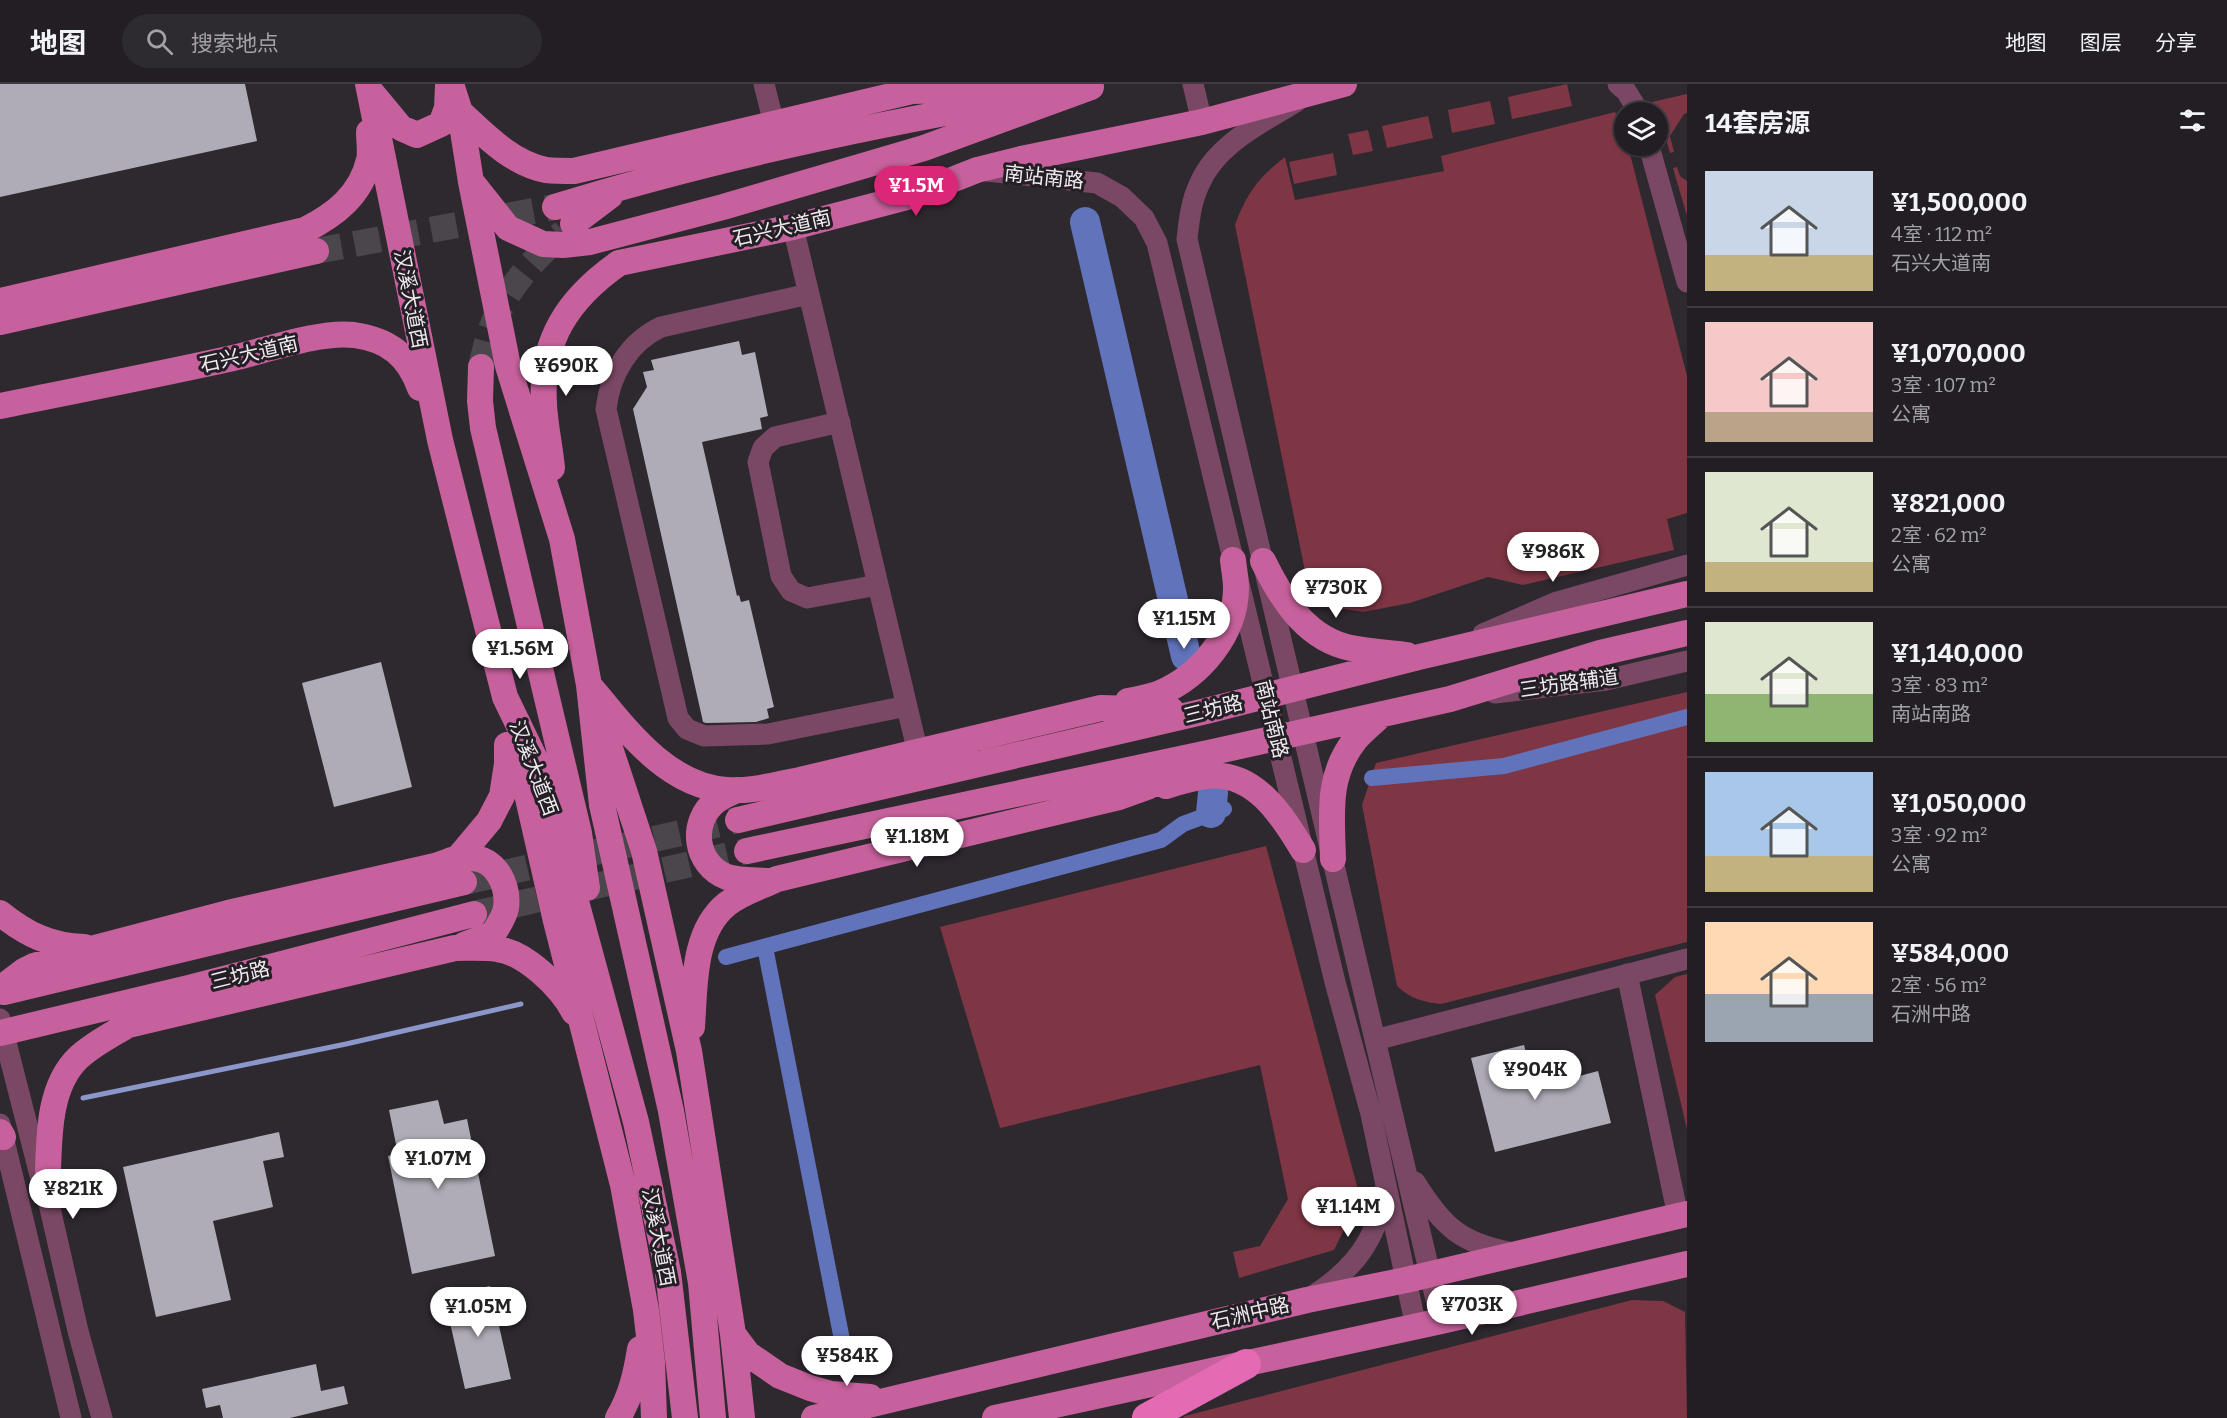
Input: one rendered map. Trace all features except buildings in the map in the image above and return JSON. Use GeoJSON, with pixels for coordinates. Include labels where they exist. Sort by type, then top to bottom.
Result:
{"type":"FeatureCollection","features":[{"type":"Feature","properties":{"kind":"highway"},"geometry":{"type":"LineString","coordinates":[[1150,1417],[1246,1364]]}},
{"type":"Feature","properties":{"kind":"main road"},"geometry":{"type":"LineString","coordinates":[[369,87],[401,128],[417,135],[441,124],[447,108],[450,84]]}},
{"type":"Feature","properties":{"kind":"main road","name":"汉溪大道西"},"geometry":{"type":"LineString","coordinates":[[450,84],[460,112],[471,182],[508,366],[562,539],[589,685],[602,805],[671,1111],[701,1283],[713,1418]]}},
{"type":"Feature","properties":{"kind":"main road","name":"石兴大道南"},"geometry":{"type":"LineString","coordinates":[[562,539],[543,402],[546,365],[554,336],[571,305],[596,280],[619,263],[794,227],[911,196],[977,170],[1202,122],[1344,84]]}},
{"type":"Feature","properties":{"kind":"main road"},"geometry":{"type":"LineString","coordinates":[[460,112],[492,142],[516,159],[545,170],[574,171],[912,91],[1098,86]]}},
{"type":"Feature","properties":{"kind":"main road"},"geometry":{"type":"LineString","coordinates":[[471,182],[508,228],[543,243],[563,245],[573,224],[624,185],[783,146],[977,107],[1098,86]]}},
{"type":"Feature","properties":{"kind":"main road"},"geometry":{"type":"LineString","coordinates":[[573,224],[723,207],[924,148],[1098,86]]}},
{"type":"Feature","properties":{"kind":"main road"},"geometry":{"type":"LineString","coordinates":[[0,301],[305,230],[327,219],[350,199],[363,178],[369,158],[369,87]]}},
{"type":"Feature","properties":{"kind":"main road","name":"汉溪大道西"},"geometry":{"type":"LineString","coordinates":[[369,87],[440,440],[505,697],[535,759],[544,784],[636,1122],[668,1272],[685,1418]]}},
{"type":"Feature","properties":{"kind":"main road"},"geometry":{"type":"LineString","coordinates":[[573,224],[592,253],[604,261],[619,263]]}},
{"type":"Feature","properties":{"kind":"main road"},"geometry":{"type":"LineString","coordinates":[[0,322],[316,251]]}},
{"type":"Feature","properties":{"kind":"main road","name":"石兴大道南"},"geometry":{"type":"LineString","coordinates":[[0,406],[209,363],[327,335],[353,335],[380,341],[402,354],[417,378],[440,440]]}},
{"type":"Feature","properties":{"kind":"main road"},"geometry":{"type":"LineString","coordinates":[[482,367],[480,401],[483,428],[579,833],[601,992]]}},
{"type":"Feature","properties":{"kind":"main road"},"geometry":{"type":"LineString","coordinates":[[589,685],[634,739],[681,775],[705,787],[737,790],[771,786],[918,753],[1159,693],[1180,682],[1210,656],[1228,627],[1236,589],[1233,560]]}},
{"type":"Feature","properties":{"kind":"main road"},"geometry":{"type":"LineString","coordinates":[[1263,561],[1276,589],[1294,613],[1321,636],[1343,646],[1428,655]]}},
{"type":"Feature","properties":{"kind":"main road","name":"三坊路"},"geometry":{"type":"LineString","coordinates":[[738,820],[1206,711],[1428,655],[1687,594]]}},
{"type":"Feature","properties":{"kind":"main road","name":"三坊路"},"geometry":{"type":"LineString","coordinates":[[747,850],[1213,752],[1450,699],[1600,653],[1687,633]]}},
{"type":"Feature","properties":{"kind":"main road"},"geometry":{"type":"LineString","coordinates":[[589,685],[644,851],[689,1052],[734,1343],[742,1418]]}},
{"type":"Feature","properties":{"kind":"main road"},"geometry":{"type":"LineString","coordinates":[[0,991],[24,971],[34,966],[99,947],[228,913],[458,858],[489,821],[502,796],[507,764],[505,697]]}},
{"type":"Feature","properties":{"kind":"main road"},"geometry":{"type":"LineString","coordinates":[[505,697],[556,921],[623,1185],[646,1310],[652,1362],[654,1418]]}},
{"type":"Feature","properties":{"kind":"main road"},"geometry":{"type":"LineString","coordinates":[[1101,708],[1206,711]]}},
{"type":"Feature","properties":{"kind":"main road"},"geometry":{"type":"LineString","coordinates":[[1333,859],[1334,782],[1340,763],[1355,740],[1384,712]]}},
{"type":"Feature","properties":{"kind":"main road"},"geometry":{"type":"LineString","coordinates":[[1119,797],[1147,786],[1213,752]]}},
{"type":"Feature","properties":{"kind":"main road"},"geometry":{"type":"LineString","coordinates":[[689,1052],[700,946],[708,927],[725,905],[740,895],[773,881],[1206,776],[1233,779],[1253,789],[1274,804],[1303,850]]}},
{"type":"Feature","properties":{"kind":"main road"},"geometry":{"type":"LineString","coordinates":[[737,790],[715,802],[700,824],[699,836],[703,855],[709,866],[728,877],[773,881]]}},
{"type":"Feature","properties":{"kind":"main road"},"geometry":{"type":"LineString","coordinates":[[45,1189],[56,1095],[63,1079],[77,1059],[96,1043],[129,1025],[455,948],[493,933],[506,910],[506,891],[499,874],[490,864],[471,857],[451,860]]}},
{"type":"Feature","properties":{"kind":"main road","name":"三坊路"},"geometry":{"type":"LineString","coordinates":[[0,991],[465,882]]}},
{"type":"Feature","properties":{"kind":"main road"},"geometry":{"type":"LineString","coordinates":[[0,913],[20,929],[47,942],[66,946],[99,947]]}},
{"type":"Feature","properties":{"kind":"main road","name":"三坊路"},"geometry":{"type":"LineString","coordinates":[[1,1028],[200,985],[474,915]]}},
{"type":"Feature","properties":{"kind":"main road"},"geometry":{"type":"LineString","coordinates":[[455,948],[499,949],[519,956],[537,969],[568,1000],[585,1035]]}},
{"type":"Feature","properties":{"kind":"main road","name":"石洲中路"},"geometry":{"type":"LineString","coordinates":[[814,1418],[893,1408],[1307,1300],[1418,1278],[1682,1215]]}},
{"type":"Feature","properties":{"kind":"main road"},"geometry":{"type":"LineString","coordinates":[[995,1418],[1416,1327],[1687,1264]]}},
{"type":"Feature","properties":{"kind":"main road"},"geometry":{"type":"LineString","coordinates":[[618,1418],[625,1407],[636,1377],[646,1310]]}},
{"type":"Feature","properties":{"kind":"main road"},"geometry":{"type":"LineString","coordinates":[[652,1362],[670,1389],[687,1394],[706,1391],[724,1377],[734,1343]]}},
{"type":"Feature","properties":{"kind":"main road"},"geometry":{"type":"LineString","coordinates":[[734,1343],[780,1376],[810,1389],[893,1408]]}},
{"type":"Feature","properties":{"kind":"street"},"geometry":{"type":"LineString","coordinates":[[764,84],[774,124]]}},
{"type":"Feature","properties":{"kind":"street"},"geometry":{"type":"LineString","coordinates":[[912,91],[947,84]]}},
{"type":"Feature","properties":{"kind":"street"},"geometry":{"type":"LineString","coordinates":[[1193,84],[1202,122]]}},
{"type":"Feature","properties":{"kind":"street"},"geometry":{"type":"LineString","coordinates":[[1618,84],[1633,102]]}},
{"type":"Feature","properties":{"kind":"street"},"geometry":{"type":"LineString","coordinates":[[977,107],[1038,86]]}},
{"type":"Feature","properties":{"kind":"street","name":"南站南路"},"geometry":{"type":"LineString","coordinates":[[1309,93],[1233,142],[1215,160],[1199,184],[1190,211],[1187,239],[1406,1168],[1418,1278],[1416,1327]]}},
{"type":"Feature","properties":{"kind":"street"},"geometry":{"type":"LineString","coordinates":[[1652,156],[1687,282]]}},
{"type":"Feature","properties":{"kind":"street","name":"南站南路"},"geometry":{"type":"LineString","coordinates":[[977,170],[1097,183],[1122,197],[1144,218],[1157,243],[1335,982],[1371,1114],[1383,1173],[1418,1278],[1441,1321]]}},
{"type":"Feature","properties":{"kind":"street"},"geometry":{"type":"LineString","coordinates":[[794,227],[918,753]]}},
{"type":"Feature","properties":{"kind":"street"},"geometry":{"type":"LineString","coordinates":[[809,294],[661,327],[636,342],[608,390],[606,409],[678,718],[687,729],[704,736],[768,734],[907,706]]}},
{"type":"Feature","properties":{"kind":"street"},"geometry":{"type":"LineString","coordinates":[[840,422],[775,437],[763,448],[758,462],[780,576],[791,591],[807,598],[878,585]]}},
{"type":"Feature","properties":{"kind":"street"},"geometry":{"type":"LineString","coordinates":[[1428,655],[1557,602],[1687,565]]}},
{"type":"Feature","properties":{"kind":"street","name":"三坊路辅道"},"geometry":{"type":"LineString","coordinates":[[1450,699],[1606,680],[1687,661]]}},
{"type":"Feature","properties":{"kind":"street"},"geometry":{"type":"LineString","coordinates":[[1375,1040],[1687,959]]}},
{"type":"Feature","properties":{"kind":"street"},"geometry":{"type":"LineString","coordinates":[[1627,974],[1682,1215]]}},
{"type":"Feature","properties":{"kind":"street"},"geometry":{"type":"LineString","coordinates":[[1,1028],[45,1189],[78,1331],[102,1418]]}},
{"type":"Feature","properties":{"kind":"street"},"geometry":{"type":"LineString","coordinates":[[1,1131],[71,1418]]}},
{"type":"Feature","properties":{"kind":"street"},"geometry":{"type":"LineString","coordinates":[[1406,1168],[1432,1209],[1446,1224],[1479,1245],[1521,1254]]}},
{"type":"Feature","properties":{"kind":"street"},"geometry":{"type":"LineString","coordinates":[[1307,1300],[1329,1286],[1367,1245],[1378,1220],[1383,1173]]}},
{"type":"Feature","properties":{"kind":"street"},"geometry":{"type":"LineString","coordinates":[[18,1195],[23,1179],[29,1176],[45,1189]]}},
{"type":"Feature","properties":{"kind":"shaded area"},"geometry":{"type":"Polygon","coordinates":[[[1567,84],[1572,106],[1512,119],[1508,97],[1567,84]]]}},
{"type":"Feature","properties":{"kind":"shaded area"},"geometry":{"type":"Polygon","coordinates":[[[1687,94],[1687,113],[1684,114],[1670,136],[1674,152],[1670,153],[1668,146],[1668,102],[1652,102],[1687,94]]]}},
{"type":"Feature","properties":{"kind":"shaded area"},"geometry":{"type":"Polygon","coordinates":[[[1490,101],[1495,124],[1452,133],[1448,110],[1490,101]]]}},
{"type":"Feature","properties":{"kind":"shaded area"},"geometry":{"type":"Polygon","coordinates":[[[1614,112],[1614,156],[1631,156],[1687,376],[1687,513],[1667,519],[1674,550],[1523,585],[1488,577],[1410,603],[1363,612],[1338,608],[1321,599],[1308,586],[1235,225],[1244,204],[1260,179],[1285,157],[1295,200],[1444,171],[1441,156],[1614,112]]]}},
{"type":"Feature","properties":{"kind":"shaded area"},"geometry":{"type":"Polygon","coordinates":[[[1428,116],[1433,138],[1387,148],[1382,126],[1428,116]]]}},
{"type":"Feature","properties":{"kind":"shaded area"},"geometry":{"type":"Polygon","coordinates":[[[1368,130],[1373,151],[1353,155],[1348,134],[1368,130]]]}},
{"type":"Feature","properties":{"kind":"shaded area"},"geometry":{"type":"Polygon","coordinates":[[[1333,153],[1337,175],[1294,184],[1289,162],[1333,153]]]}},
{"type":"Feature","properties":{"kind":"shaded area"},"geometry":{"type":"Polygon","coordinates":[[[1677,167],[1680,176],[1687,181],[1687,216],[1673,168],[1677,167]]]}},
{"type":"Feature","properties":{"kind":"shaded area"},"geometry":{"type":"Polygon","coordinates":[[[1687,692],[1687,942],[1441,1004],[1417,999],[1397,986],[1362,805],[1376,763],[1687,692]]]}},
{"type":"Feature","properties":{"kind":"shaded area"},"geometry":{"type":"Polygon","coordinates":[[[1266,846],[1360,1197],[1334,1250],[1239,1278],[1233,1252],[1260,1246],[1288,1199],[1260,1065],[1000,1128],[940,927],[1266,846]]]}},
{"type":"Feature","properties":{"kind":"shaded area"},"geometry":{"type":"Polygon","coordinates":[[[1687,974],[1687,1129],[1655,995],[1675,977],[1687,974]]]}},
{"type":"Feature","properties":{"kind":"shaded area"},"geometry":{"type":"Polygon","coordinates":[[[1632,1300],[1663,1301],[1685,1312],[1687,1418],[1183,1418],[1185,1416],[1632,1300]]]}},
{"type":"Feature","properties":{"kind":"waterway"},"geometry":{"type":"LineString","coordinates":[[1085,222],[1186,656]]}},
{"type":"Feature","properties":{"kind":"waterway"},"geometry":{"type":"LineString","coordinates":[[1372,778],[1504,766],[1687,717]]}},
{"type":"Feature","properties":{"kind":"waterway"},"geometry":{"type":"LineString","coordinates":[[1211,813],[1213,793]]}},
{"type":"Feature","properties":{"kind":"waterway"},"geometry":{"type":"LineString","coordinates":[[726,957],[1161,840],[1183,824],[1224,809]]}},
{"type":"Feature","properties":{"kind":"waterway"},"geometry":{"type":"LineString","coordinates":[[765,947],[844,1350]]}},
{"type":"Feature","properties":{"kind":"waterway"},"geometry":{"type":"LineString","coordinates":[[83,1098],[346,1044],[521,1004]]}},
{"type":"Feature","properties":{"kind":"tunnel"},"geometry":{"type":"LineString","coordinates":[[316,251],[555,207]]}},
{"type":"Feature","properties":{"kind":"tunnel"},"geometry":{"type":"LineString","coordinates":[[481,367],[487,341],[509,293],[534,261],[564,232]]}},
{"type":"Feature","properties":{"kind":"tunnel"},"geometry":{"type":"LineString","coordinates":[[464,882],[738,820]]}},
{"type":"Feature","properties":{"kind":"tunnel"},"geometry":{"type":"LineString","coordinates":[[474,914],[747,851]]}}]}
